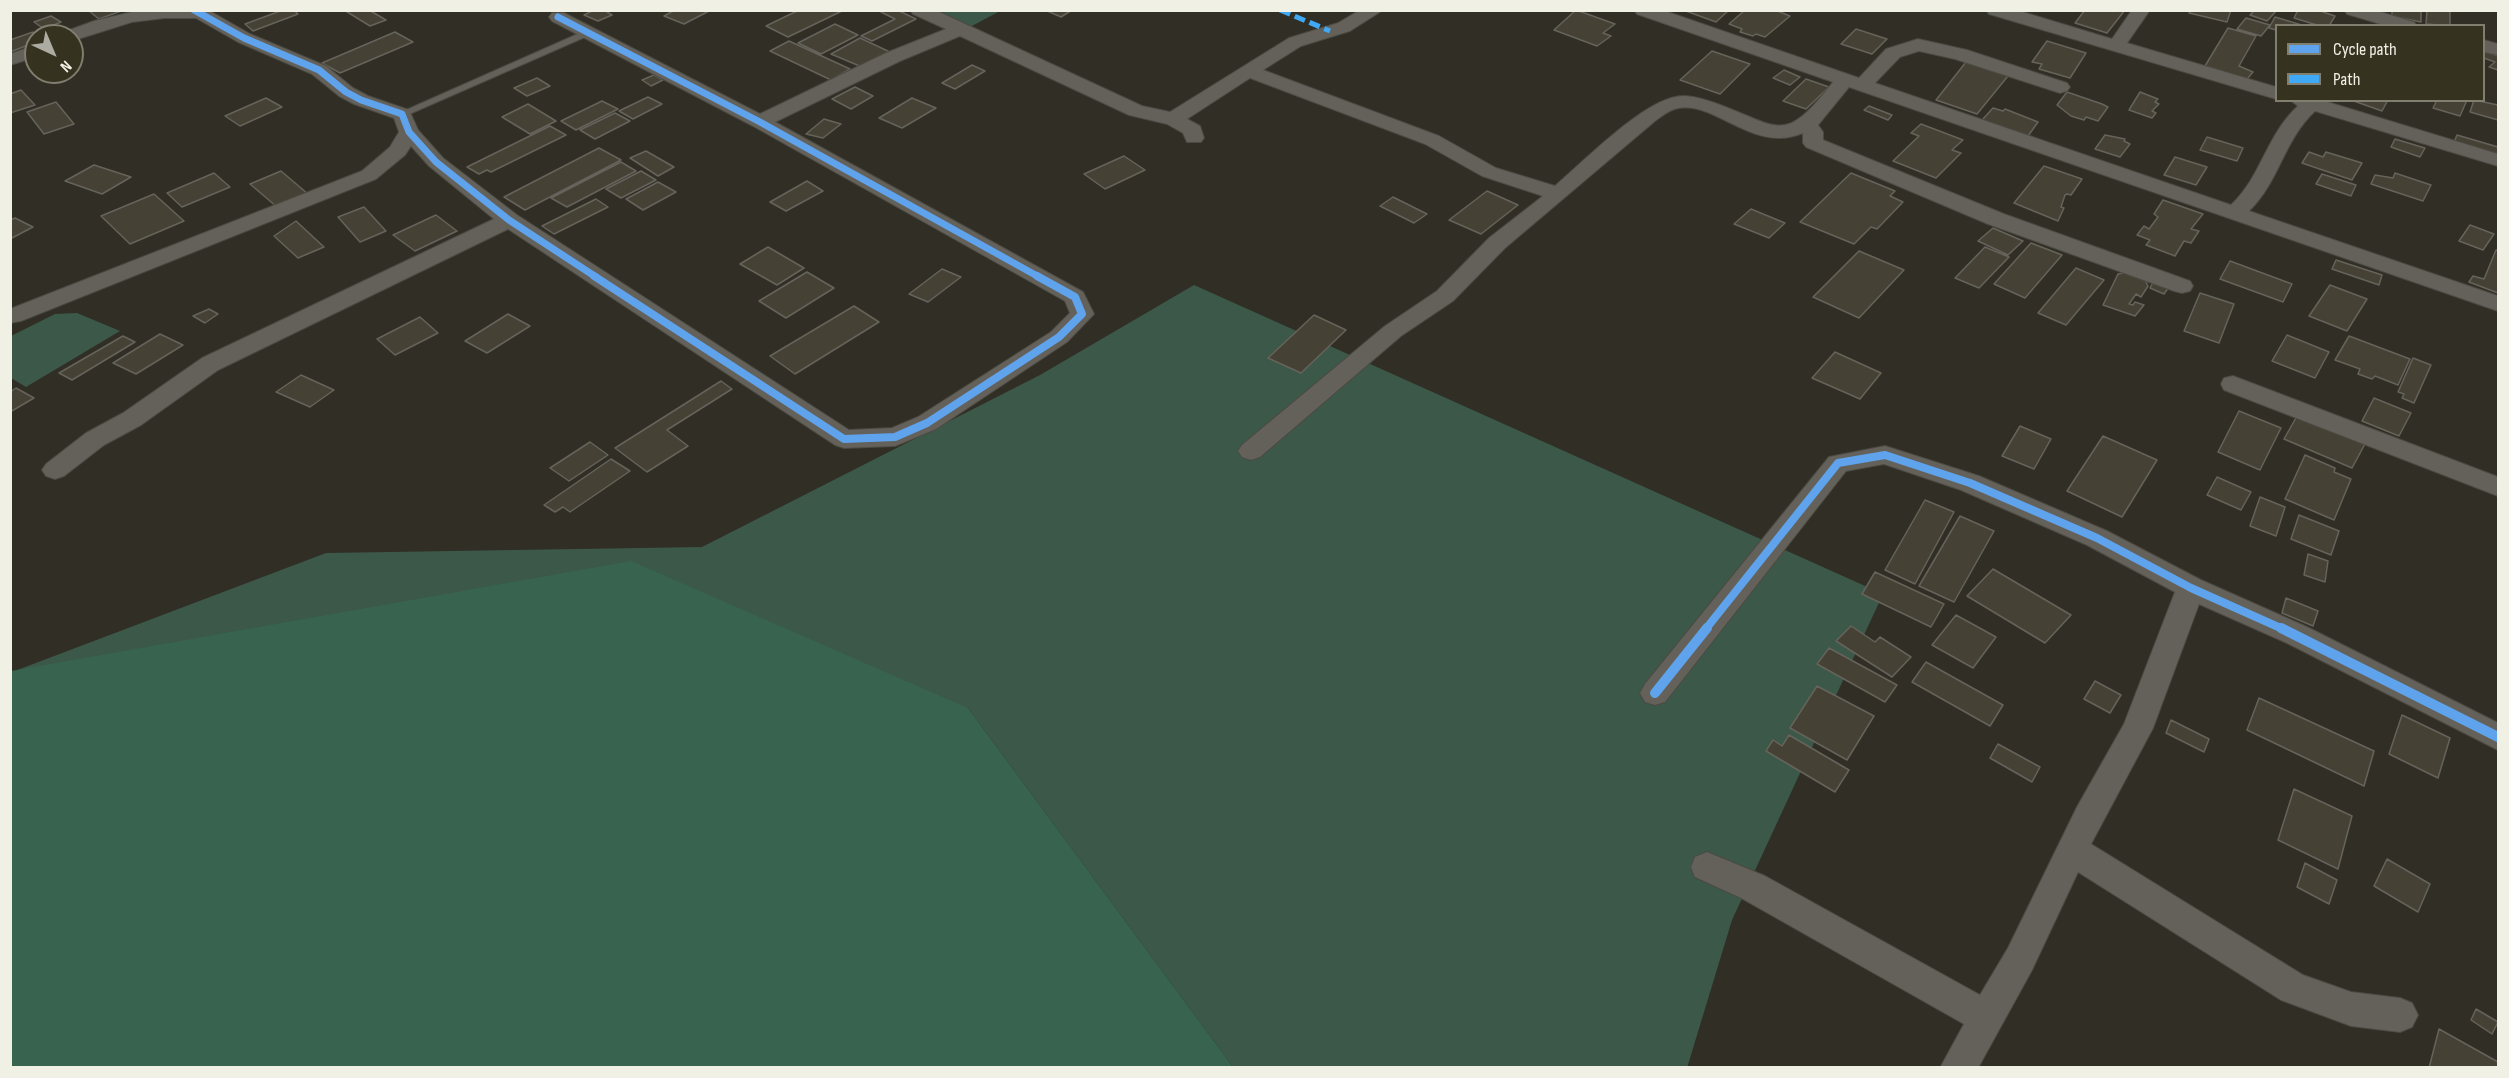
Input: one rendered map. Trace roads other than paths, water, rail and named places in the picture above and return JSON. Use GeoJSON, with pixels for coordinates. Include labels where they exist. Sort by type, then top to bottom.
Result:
{"type":"FeatureCollection","features":[{"type":"Feature","properties":{"kind":"street"},"geometry":{"type":"LineString","coordinates":[[920,10],[1136,111],[1149,116],[1173,119],[1193,130],[1194,138]]}},
{"type":"Feature","properties":{"kind":"street"},"geometry":{"type":"LineString","coordinates":[[1173,119],[1295,42],[1344,27],[1374,10]]}},
{"type":"Feature","properties":{"kind":"street"},"geometry":{"type":"LineString","coordinates":[[1643,10],[2499,304]]}},
{"type":"Feature","properties":{"kind":"street"},"geometry":{"type":"LineString","coordinates":[[1995,10],[2275,92]]}},
{"type":"Feature","properties":{"kind":"street"},"geometry":{"type":"LineString","coordinates":[[2116,46],[2141,10]]}},
{"type":"Feature","properties":{"kind":"street"},"geometry":{"type":"LineString","coordinates":[[2353,10],[2401,24]]}},
{"type":"Feature","properties":{"kind":"street"},"geometry":{"type":"LineString","coordinates":[[84,32],[120,20],[167,11],[196,12],[244,38],[319,70],[345,92],[406,123],[436,162],[510,220],[844,439],[895,437],[927,423],[1059,337],[1082,314],[1075,297],[760,122],[558,17]]}},
{"type":"Feature","properties":{"kind":"street"},"geometry":{"type":"LineString","coordinates":[[760,122],[893,57],[962,29]]}},
{"type":"Feature","properties":{"kind":"street"},"geometry":{"type":"LineString","coordinates":[[1251,451],[1393,331],[1445,296],[1497,243],[1648,117],[1674,103],[1686,102],[1708,107],[1761,129],[1783,132],[1797,130],[1808,124],[1853,83],[1893,53],[1918,45],[1960,54],[2060,87]]}},
{"type":"Feature","properties":{"kind":"street"},"geometry":{"type":"LineString","coordinates":[[1248,71],[1432,140],[1489,172],[1558,194]]}},
{"type":"Feature","properties":{"kind":"street"},"geometry":{"type":"LineString","coordinates":[[2235,213],[2256,193],[2305,102],[2499,160]]}},
{"type":"Feature","properties":{"kind":"street"},"geometry":{"type":"LineString","coordinates":[[13,316],[369,175],[398,151],[406,123]]}},
{"type":"Feature","properties":{"kind":"street"},"geometry":{"type":"LineString","coordinates":[[1808,124],[1813,132],[1813,142],[1996,219],[2182,286]]}},
{"type":"Feature","properties":{"kind":"street"},"geometry":{"type":"LineString","coordinates":[[55,470],[95,439],[132,419],[210,364],[322,308],[510,220]]}},
{"type":"Feature","properties":{"kind":"street"},"geometry":{"type":"LineString","coordinates":[[2233,384],[2499,487]]}},
{"type":"Feature","properties":{"kind":"street"},"geometry":{"type":"LineString","coordinates":[[1655,693],[1838,462],[1885,455],[1970,483],[2097,538],[2192,588],[2297,635],[2499,737]]}},
{"type":"Feature","properties":{"kind":"street"},"geometry":{"type":"LineString","coordinates":[[1958,1068],[2020,959],[2072,850],[2138,728],[2192,588]]}},
{"type":"Feature","properties":{"kind":"street"},"geometry":{"type":"LineString","coordinates":[[2072,850],[2293,988],[2351,1009],[2400,1016]]}},
{"type":"Feature","properties":{"kind":"street"},"geometry":{"type":"LineString","coordinates":[[1707,867],[1753,886],[1986,1017]]}},
{"type":"Feature","properties":{"kind":"lane"},"geometry":{"type":"LineString","coordinates":[[406,123],[589,32]]}}]}
